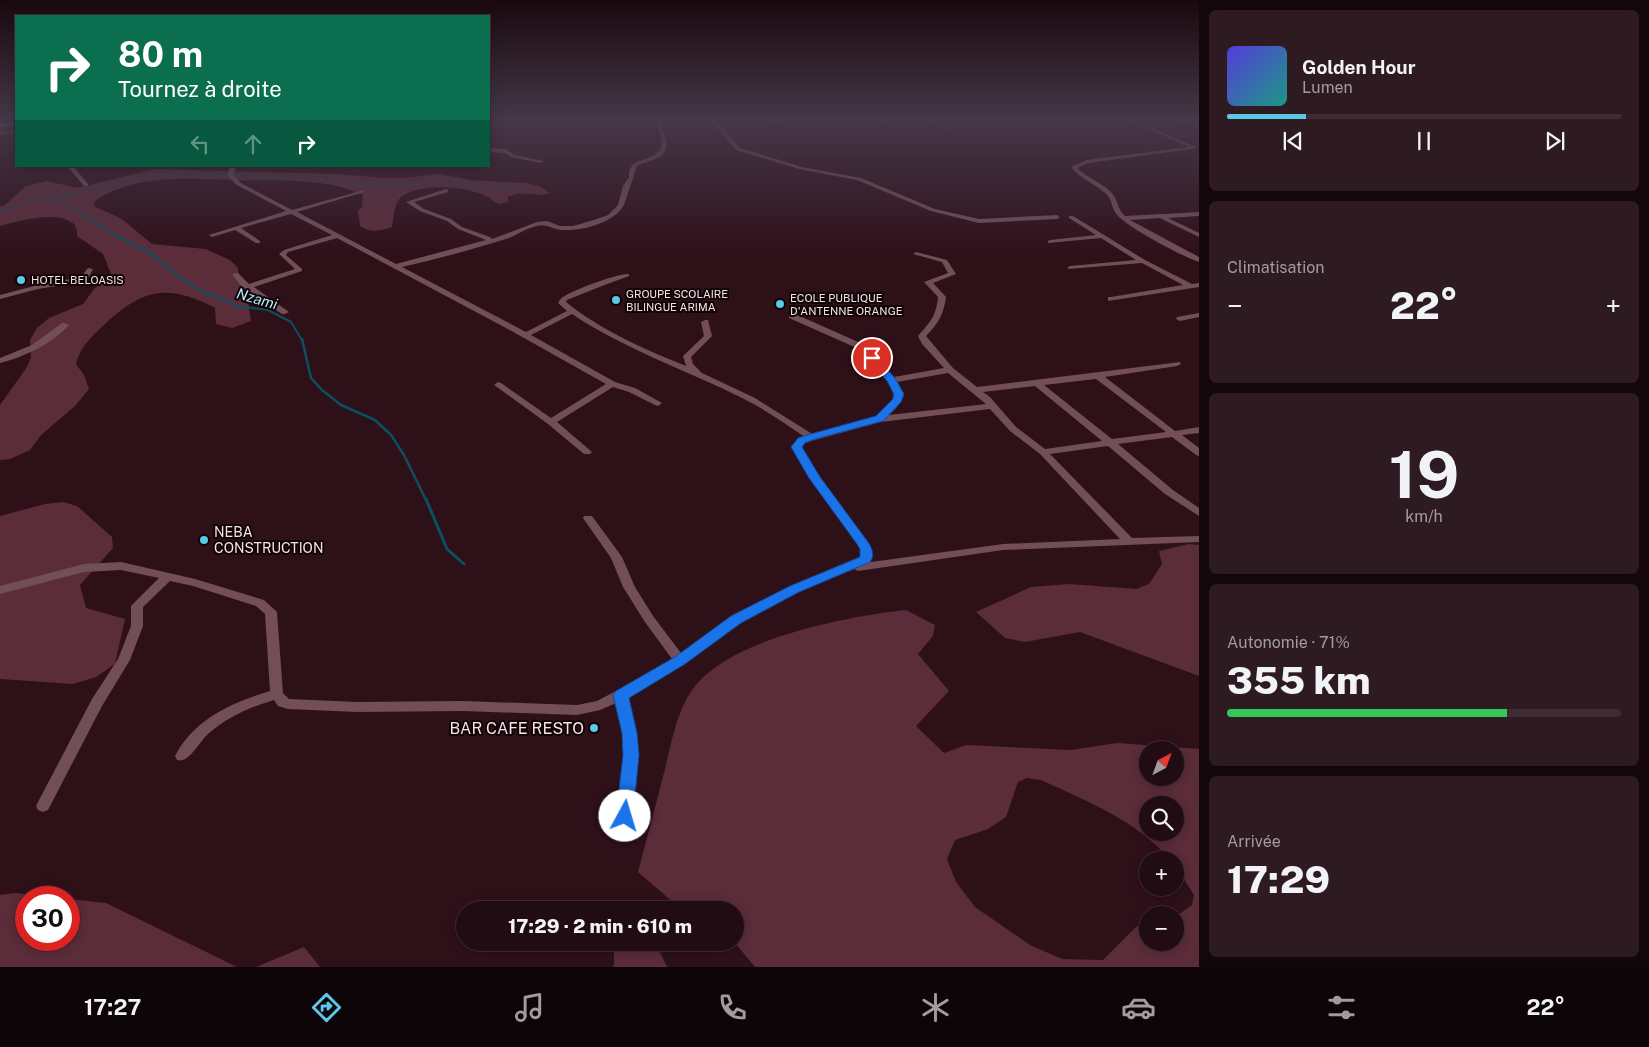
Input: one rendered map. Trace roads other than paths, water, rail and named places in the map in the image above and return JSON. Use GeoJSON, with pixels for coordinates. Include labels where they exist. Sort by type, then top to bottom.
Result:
{"type":"FeatureCollection","features":[{"type":"Feature","properties":{"kind":"street"},"geometry":{"type":"LineString","coordinates":[[396,266],[454,253],[534,225],[546,223],[557,227],[570,228],[613,215],[623,202],[626,184],[632,177],[632,171],[637,164]]}},
{"type":"Feature","properties":{"kind":"street"},"geometry":{"type":"LineString","coordinates":[[787,164],[859,179],[933,210],[969,220],[992,221],[1058,217]]}},
{"type":"Feature","properties":{"kind":"street"},"geometry":{"type":"LineString","coordinates":[[1080,164],[1074,166],[1083,176],[1108,192],[1116,203],[1118,213],[1124,218],[1199,260]]}},
{"type":"Feature","properties":{"kind":"street"},"geometry":{"type":"LineString","coordinates":[[71,167],[86,185]]}},
{"type":"Feature","properties":{"kind":"street"},"geometry":{"type":"LineString","coordinates":[[233,167],[230,175],[235,181],[526,335],[612,384],[632,390],[658,403]]}},
{"type":"Feature","properties":{"kind":"street"},"geometry":{"type":"LineString","coordinates":[[212,234],[362,191]]}},
{"type":"Feature","properties":{"kind":"street"},"geometry":{"type":"LineString","coordinates":[[446,191],[409,202],[422,210],[449,220],[460,228],[488,238],[490,241]]}},
{"type":"Feature","properties":{"kind":"street"},"geometry":{"type":"LineString","coordinates":[[1124,218],[1199,214]]}},
{"type":"Feature","properties":{"kind":"street"},"geometry":{"type":"LineString","coordinates":[[1161,216],[1199,235]]}},
{"type":"Feature","properties":{"kind":"street"},"geometry":{"type":"LineString","coordinates":[[1071,217],[1142,260],[1190,286]]}},
{"type":"Feature","properties":{"kind":"street"},"geometry":{"type":"LineString","coordinates":[[236,228],[258,242]]}},
{"type":"Feature","properties":{"kind":"street"},"geometry":{"type":"LineString","coordinates":[[250,286],[300,270],[283,256],[282,254],[286,251],[337,236]]}},
{"type":"Feature","properties":{"kind":"street"},"geometry":{"type":"LineString","coordinates":[[1050,242],[1104,236]]}},
{"type":"Feature","properties":{"kind":"street"},"geometry":{"type":"LineString","coordinates":[[916,254],[945,261],[952,274],[928,282],[942,297],[934,324],[922,336],[931,350],[950,370],[987,399],[1013,429],[1042,452],[1130,543]]}},
{"type":"Feature","properties":{"kind":"street"},"geometry":{"type":"LineString","coordinates":[[1070,268],[1142,260]]}},
{"type":"Feature","properties":{"kind":"street"},"geometry":{"type":"LineString","coordinates":[[0,297],[84,279],[87,278],[90,269]]}},
{"type":"Feature","properties":{"kind":"street"},"geometry":{"type":"LineString","coordinates":[[236,274],[244,284],[250,286],[257,294],[285,312]]}},
{"type":"Feature","properties":{"kind":"street"},"geometry":{"type":"LineString","coordinates":[[627,275],[599,284],[564,299],[562,303],[588,322],[637,348],[771,410],[811,437]]}},
{"type":"Feature","properties":{"kind":"street"},"geometry":{"type":"LineString","coordinates":[[1111,298],[1199,285]]}},
{"type":"Feature","properties":{"kind":"street"},"geometry":{"type":"LineString","coordinates":[[526,335],[572,311]]}},
{"type":"Feature","properties":{"kind":"street"},"geometry":{"type":"LineString","coordinates":[[1180,319],[1199,315]]}},
{"type":"Feature","properties":{"kind":"street"},"geometry":{"type":"LineString","coordinates":[[792,316],[862,347],[892,380],[899,394],[898,400],[880,418]]}},
{"type":"Feature","properties":{"kind":"street"},"geometry":{"type":"LineString","coordinates":[[705,322],[708,336],[687,356],[686,360],[688,365],[707,380]]}},
{"type":"Feature","properties":{"kind":"street"},"geometry":{"type":"LineString","coordinates":[[0,361],[34,348],[65,325]]}},
{"type":"Feature","properties":{"kind":"street"},"geometry":{"type":"LineString","coordinates":[[976,390],[1098,376],[1176,364]]}},
{"type":"Feature","properties":{"kind":"street"},"geometry":{"type":"LineString","coordinates":[[892,380],[950,370]]}},
{"type":"Feature","properties":{"kind":"street"},"geometry":{"type":"LineString","coordinates":[[1098,376],[1199,453]]}},
{"type":"Feature","properties":{"kind":"street"},"geometry":{"type":"LineString","coordinates":[[1035,382],[1068,407],[1168,492],[1199,513]]}},
{"type":"Feature","properties":{"kind":"street"},"geometry":{"type":"LineString","coordinates":[[551,422],[612,384]]}},
{"type":"Feature","properties":{"kind":"street"},"geometry":{"type":"LineString","coordinates":[[498,385],[551,422],[587,452]]}},
{"type":"Feature","properties":{"kind":"street"},"geometry":{"type":"LineString","coordinates":[[0,590],[84,568],[121,566],[251,600],[267,607],[271,612],[277,694],[283,702],[357,707],[463,706],[577,710],[600,705],[621,695],[680,660],[736,619],[795,589],[866,560],[866,549],[815,478],[796,447],[801,441],[880,418],[992,406]]}},
{"type":"Feature","properties":{"kind":"street"},"geometry":{"type":"LineString","coordinates":[[1042,452],[1199,430]]}},
{"type":"Feature","properties":{"kind":"street"},"geometry":{"type":"LineString","coordinates":[[588,518],[616,557],[629,587],[649,619],[680,660]]}},
{"type":"Feature","properties":{"kind":"street"},"geometry":{"type":"LineString","coordinates":[[847,568],[1002,547],[1199,539]]}},
{"type":"Feature","properties":{"kind":"street"},"geometry":{"type":"LineString","coordinates":[[43,806],[97,703],[124,660],[137,626],[137,606],[167,577]]}},
{"type":"Feature","properties":{"kind":"street"},"geometry":{"type":"LineString","coordinates":[[182,756],[192,740],[226,714],[254,701],[277,694]]}},
{"type":"Feature","properties":{"kind":"street"},"geometry":{"type":"LineString","coordinates":[[621,695],[629,733],[631,755],[625,816]]}},
{"type":"Feature","properties":{"kind":"waterway"},"geometry":{"type":"LineString","coordinates":[[54,197],[171,172],[332,180],[378,185],[447,183],[493,188],[523,188]]}},
{"type":"Feature","properties":{"kind":"waterway","name":"Nzami"},"geometry":{"type":"LineString","coordinates":[[0,212],[36,198],[54,197]]}},
{"type":"Feature","properties":{"kind":"waterway","name":"Nzami"},"geometry":{"type":"LineString","coordinates":[[54,197],[85,216]]}},
{"type":"Feature","properties":{"kind":"waterway","name":"Nzami"},"geometry":{"type":"LineString","coordinates":[[83,215],[113,234],[150,253],[182,279],[202,291],[237,306],[268,310],[291,322],[302,340]]}},
{"type":"Feature","properties":{"kind":"waterway","name":"Nzami"},"geometry":{"type":"LineString","coordinates":[[302,339],[311,378],[322,390],[341,405],[375,420],[391,435],[404,455],[426,500]]}},
{"type":"Feature","properties":{"kind":"waterway","name":"Nzami"},"geometry":{"type":"LineString","coordinates":[[426,499],[447,549],[464,564]]}},
{"type":"Feature","properties":{"kind":"place","name":"HOTEL BELOASIS"},"geometry":{"type":"Point","coordinates":[21,280]}},
{"type":"Feature","properties":{"kind":"place","name":"GROUPE SCOLAIRE BILINGUE ARIMA"},"geometry":{"type":"Point","coordinates":[616,300]}},
{"type":"Feature","properties":{"kind":"place","name":"ECOLE PUBLIQUE D'ANTENNE ORANGE"},"geometry":{"type":"Point","coordinates":[780,304]}},
{"type":"Feature","properties":{"kind":"place","name":"NEBA CONSTRUCTION"},"geometry":{"type":"Point","coordinates":[204,540]}},
{"type":"Feature","properties":{"kind":"place","name":"BAR CAFE RESTO"},"geometry":{"type":"Point","coordinates":[594,728]}}]}
